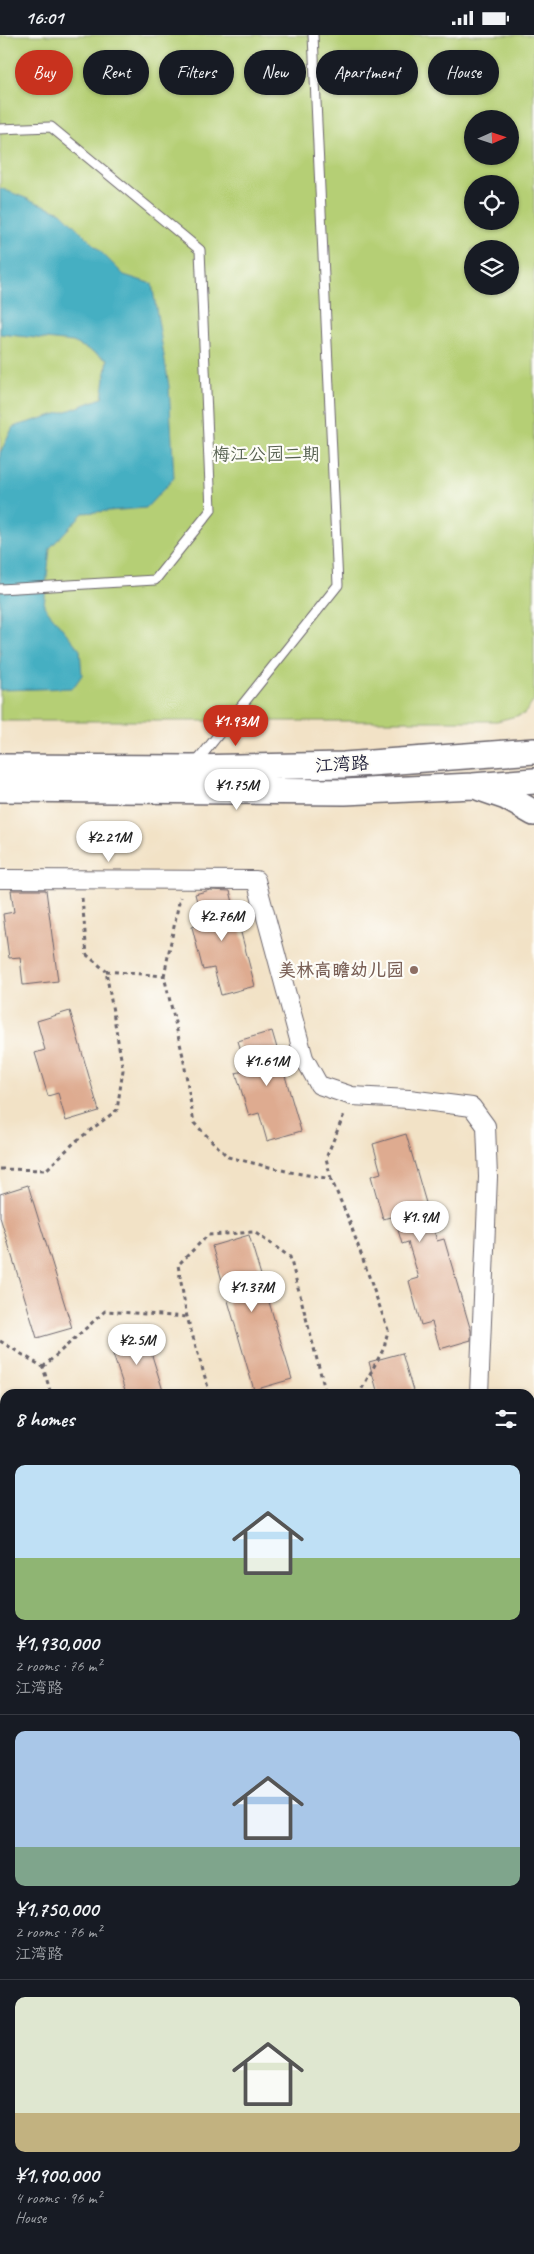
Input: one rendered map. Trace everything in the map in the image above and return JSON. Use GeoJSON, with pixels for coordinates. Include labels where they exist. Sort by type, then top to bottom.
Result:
{"type":"FeatureCollection","features":[{"type":"Feature","properties":{"kind":"main road"},"geometry":{"type":"LineString","coordinates":[[473,756],[500,749],[525,738],[534,731]]}},
{"type":"Feature","properties":{"kind":"main road","name":"江湾路"},"geometry":{"type":"LineString","coordinates":[[0,767],[191,768],[344,765],[473,756],[532,767]]}},
{"type":"Feature","properties":{"kind":"main road","name":"江湾路"},"geometry":{"type":"LineString","coordinates":[[0,789],[345,792],[473,786],[532,767]]}},
{"type":"Feature","properties":{"kind":"main road"},"geometry":{"type":"LineString","coordinates":[[473,786],[506,797],[534,813]]}},
{"type":"Feature","properties":{"kind":"street"},"geometry":{"type":"LineString","coordinates":[[0,879],[256,880],[304,1058],[319,1085],[352,1096],[409,1099],[472,1107],[486,1126],[488,1177],[479,1389]]}},
{"type":"Feature","properties":{"kind":"lane"},"geometry":{"type":"LineString","coordinates":[[191,768],[338,585],[313,35]]}},
{"type":"Feature","properties":{"kind":"lane"},"geometry":{"type":"LineString","coordinates":[[0,129],[51,127],[200,250],[211,510],[155,580],[0,589]]}},
{"type":"Feature","properties":{"kind":"path"},"geometry":{"type":"LineString","coordinates":[[81,879],[87,955],[106,971],[164,976]]}},
{"type":"Feature","properties":{"kind":"path"},"geometry":{"type":"LineString","coordinates":[[184,879],[164,976],[183,1056],[194,1123],[228,1157],[290,1172],[332,1179]]}},
{"type":"Feature","properties":{"kind":"path"},"geometry":{"type":"LineString","coordinates":[[0,1169],[46,1170],[76,1141],[117,1110],[123,1070],[106,971]]}},
{"type":"Feature","properties":{"kind":"path"},"geometry":{"type":"LineString","coordinates":[[352,1096],[326,1158],[388,1330],[384,1348],[362,1389]]}},
{"type":"Feature","properties":{"kind":"path"},"geometry":{"type":"LineString","coordinates":[[208,1389],[186,1317],[178,1265],[208,1235],[254,1232],[290,1257],[325,1389]]}},
{"type":"Feature","properties":{"kind":"path"},"geometry":{"type":"LineString","coordinates":[[43,1367],[106,1311],[186,1317]]}},
{"type":"Feature","properties":{"kind":"path"},"geometry":{"type":"LineString","coordinates":[[0,1341],[43,1367],[50,1389]]}},
{"type":"Feature","properties":{"kind":"green space","name":"梅江公园二期"},"geometry":{"type":"Polygon","coordinates":[[[0,35],[534,35],[534,701],[524,714],[497,721],[0,721],[0,35]]]}},
{"type":"Feature","properties":{"kind":"water"},"geometry":{"type":"Polygon","coordinates":[[[0,188],[61,212],[124,275],[152,284],[169,386],[174,478],[146,508],[83,513],[50,548],[44,606],[80,650],[82,675],[73,688],[0,690],[0,453],[13,427],[102,398],[108,359],[73,342],[0,334],[0,188]]]}},
{"type":"Feature","properties":{"kind":"building"},"geometry":{"type":"Polygon","coordinates":[[[11,890],[46,890],[58,981],[23,985],[20,957],[9,958],[3,914],[14,912],[11,890]]]}},
{"type":"Feature","properties":{"kind":"building"},"geometry":{"type":"Polygon","coordinates":[[[210,890],[230,891],[255,986],[221,995],[214,968],[203,970],[192,927],[203,924],[195,894],[210,890]]]}},
{"type":"Feature","properties":{"kind":"building"},"geometry":{"type":"Polygon","coordinates":[[[70,1011],[99,1111],[66,1121],[58,1093],[48,1096],[35,1053],[45,1050],[37,1021],[70,1011]]]}},
{"type":"Feature","properties":{"kind":"building"},"geometry":{"type":"Polygon","coordinates":[[[272,1031],[301,1131],[267,1141],[259,1113],[249,1116],[236,1073],[247,1070],[238,1041],[272,1031]]]}},
{"type":"Feature","properties":{"kind":"building"},"geometry":{"type":"Polygon","coordinates":[[[406,1134],[437,1241],[444,1239],[471,1331],[471,1340],[440,1349],[432,1322],[421,1325],[409,1281],[419,1278],[408,1242],[402,1244],[394,1216],[383,1219],[371,1176],[381,1173],[373,1144],[406,1134]]]}},
{"type":"Feature","properties":{"kind":"building"},"geometry":{"type":"Polygon","coordinates":[[[28,1185],[72,1328],[37,1338],[0,1217],[0,1194],[28,1185]]]}},
{"type":"Feature","properties":{"kind":"building"},"geometry":{"type":"Polygon","coordinates":[[[249,1235],[292,1379],[254,1389],[212,1246],[249,1235]]]}},
{"type":"Feature","properties":{"kind":"building"},"geometry":{"type":"Polygon","coordinates":[[[145,1333],[162,1389],[124,1389],[110,1345],[145,1333]]]}},
{"type":"Feature","properties":{"kind":"building"},"geometry":{"type":"Polygon","coordinates":[[[402,1353],[413,1389],[377,1389],[369,1362],[402,1353]]]}},
{"type":"Feature","properties":{"kind":"place","name":"美林高瞻幼儿园"},"geometry":{"type":"Point","coordinates":[414,970]}}]}
